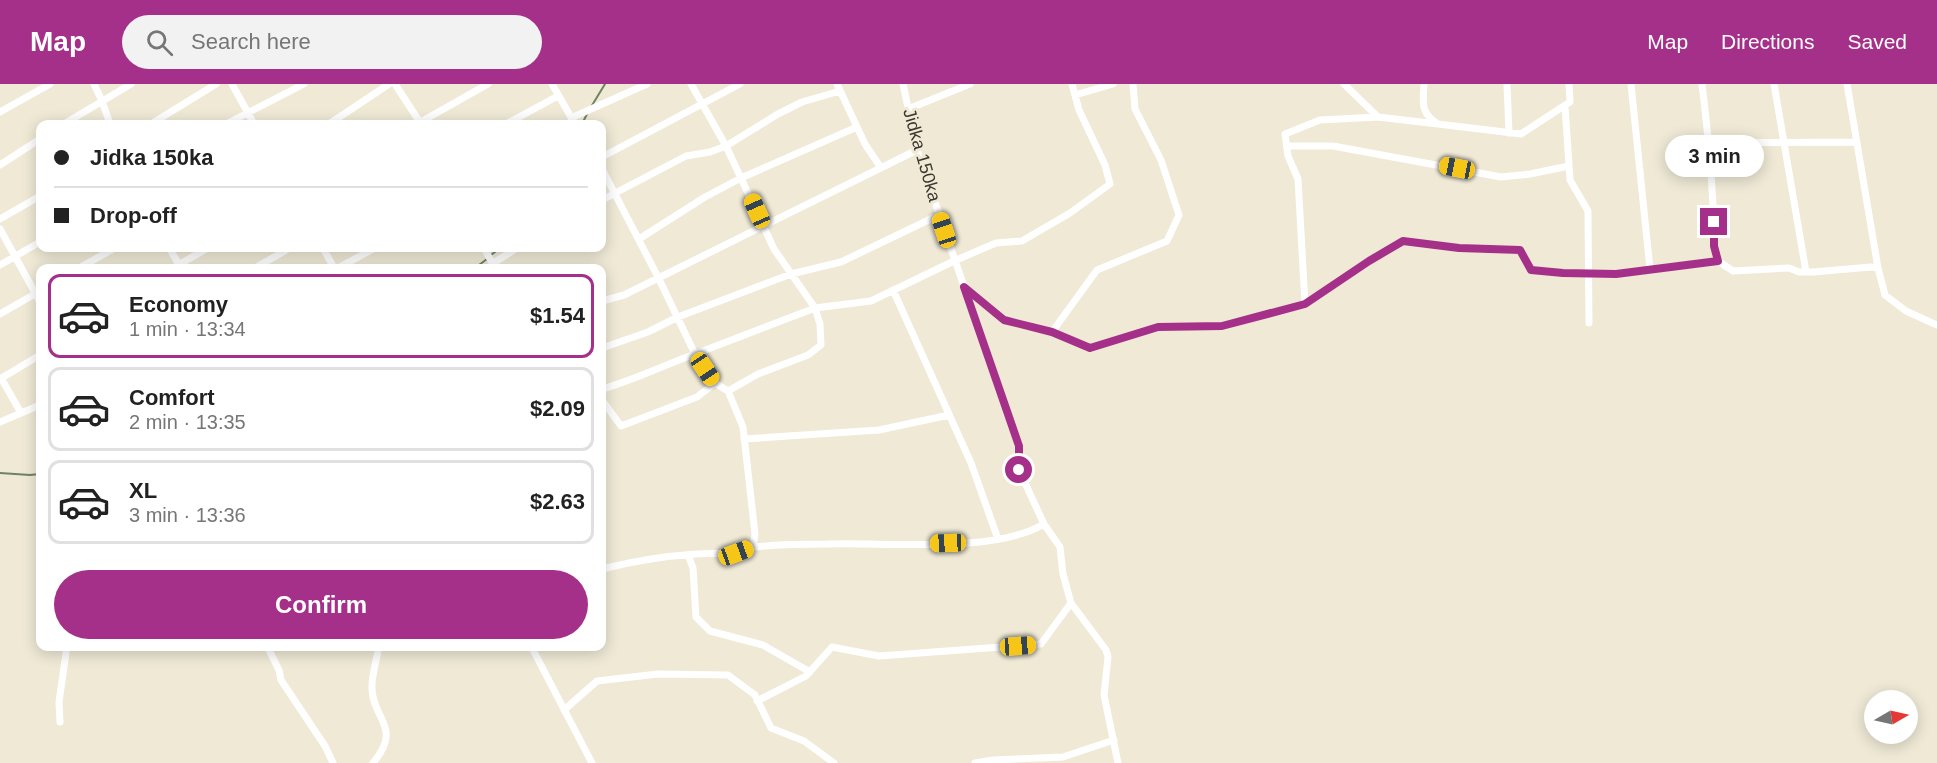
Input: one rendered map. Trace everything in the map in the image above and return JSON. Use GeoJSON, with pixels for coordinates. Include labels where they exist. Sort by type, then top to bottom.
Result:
{"type":"FeatureCollection","features":[{"type":"Feature","properties":{"kind":"street"},"geometry":{"type":"LineString","coordinates":[[0,112],[50,84]]}},
{"type":"Feature","properties":{"kind":"street"},"geometry":{"type":"LineString","coordinates":[[94,84],[109,120]]}},
{"type":"Feature","properties":{"kind":"street"},"geometry":{"type":"LineString","coordinates":[[71,120],[131,84]]}},
{"type":"Feature","properties":{"kind":"street"},"geometry":{"type":"LineString","coordinates":[[158,120],[216,84]]}},
{"type":"Feature","properties":{"kind":"street"},"geometry":{"type":"LineString","coordinates":[[232,84],[251,120]]}},
{"type":"Feature","properties":{"kind":"street"},"geometry":{"type":"LineString","coordinates":[[234,120],[304,84]]}},
{"type":"Feature","properties":{"kind":"street"},"geometry":{"type":"LineString","coordinates":[[335,120],[389,84]]}},
{"type":"Feature","properties":{"kind":"street"},"geometry":{"type":"LineString","coordinates":[[395,84],[417,120]]}},
{"type":"Feature","properties":{"kind":"street"},"geometry":{"type":"LineString","coordinates":[[426,120],[488,84]]}},
{"type":"Feature","properties":{"kind":"street"},"geometry":{"type":"LineString","coordinates":[[552,84],[572,120]]}},
{"type":"Feature","properties":{"kind":"street"},"geometry":{"type":"LineString","coordinates":[[575,120],[647,84]]}},
{"type":"Feature","properties":{"kind":"street"},"geometry":{"type":"LineString","coordinates":[[691,84],[726,146],[774,249],[815,308],[820,324],[821,345],[808,355],[758,374],[728,391]]}},
{"type":"Feature","properties":{"kind":"street"},"geometry":{"type":"LineString","coordinates":[[606,155],[740,84]]}},
{"type":"Feature","properties":{"kind":"street","name":"Jidka 150ka"},"geometry":{"type":"LineString","coordinates":[[903,84],[917,150],[1019,446],[1019,470],[1044,524],[1060,547],[1071,603],[1106,650],[1103,690],[1118,763]]}},
{"type":"Feature","properties":{"kind":"street"},"geometry":{"type":"LineString","coordinates":[[908,109],[970,84]]}},
{"type":"Feature","properties":{"kind":"street"},"geometry":{"type":"LineString","coordinates":[[606,388],[815,308],[871,301],[996,243],[1022,241],[1070,213],[1110,184],[1105,165],[1079,110],[1072,84]]}},
{"type":"Feature","properties":{"kind":"street"},"geometry":{"type":"LineString","coordinates":[[1075,95],[1113,84]]}},
{"type":"Feature","properties":{"kind":"street"},"geometry":{"type":"LineString","coordinates":[[1052,332],[1097,270],[1167,241],[1179,215],[1161,160],[1135,109],[1133,84]]}},
{"type":"Feature","properties":{"kind":"street"},"geometry":{"type":"LineString","coordinates":[[1344,84],[1378,117]]}},
{"type":"Feature","properties":{"kind":"street"},"geometry":{"type":"LineString","coordinates":[[1424,84],[1423,107],[1426,117],[1438,124]]}},
{"type":"Feature","properties":{"kind":"street"},"geometry":{"type":"LineString","coordinates":[[1507,84],[1509,133]]}},
{"type":"Feature","properties":{"kind":"street"},"geometry":{"type":"LineString","coordinates":[[1305,304],[1298,179],[1288,156],[1285,134],[1320,120],[1378,117],[1521,135],[1570,102],[1569,84]]}},
{"type":"Feature","properties":{"kind":"street"},"geometry":{"type":"LineString","coordinates":[[1631,84],[1650,269]]}},
{"type":"Feature","properties":{"kind":"street"},"geometry":{"type":"LineString","coordinates":[[1702,84],[1710,143],[1714,246],[1718,261]]}},
{"type":"Feature","properties":{"kind":"street"},"geometry":{"type":"LineString","coordinates":[[1774,84],[1806,272]]}},
{"type":"Feature","properties":{"kind":"street"},"geometry":{"type":"LineString","coordinates":[[1847,84],[1884,295],[1906,311],[1937,325]]}},
{"type":"Feature","properties":{"kind":"street"},"geometry":{"type":"LineString","coordinates":[[606,198],[686,156],[710,152],[726,146],[778,114],[838,88],[865,144],[881,168]]}},
{"type":"Feature","properties":{"kind":"street"},"geometry":{"type":"LineString","coordinates":[[514,120],[558,96]]}},
{"type":"Feature","properties":{"kind":"street"},"geometry":{"type":"LineString","coordinates":[[1565,106],[1570,180],[1588,211],[1589,322]]}},
{"type":"Feature","properties":{"kind":"street"},"geometry":{"type":"LineString","coordinates":[[639,239],[705,197],[741,178],[857,127]]}},
{"type":"Feature","properties":{"kind":"street"},"geometry":{"type":"LineString","coordinates":[[0,165],[36,142]]}},
{"type":"Feature","properties":{"kind":"street"},"geometry":{"type":"LineString","coordinates":[[1710,143],[1856,142]]}},
{"type":"Feature","properties":{"kind":"street"},"geometry":{"type":"LineString","coordinates":[[1287,146],[1333,146],[1501,177],[1569,166]]}},
{"type":"Feature","properties":{"kind":"street"},"geometry":{"type":"LineString","coordinates":[[606,300],[624,295],[917,150]]}},
{"type":"Feature","properties":{"kind":"street"},"geometry":{"type":"LineString","coordinates":[[606,177],[695,354],[715,383],[728,391],[743,427],[754,534],[753,547]]}},
{"type":"Feature","properties":{"kind":"street"},"geometry":{"type":"LineString","coordinates":[[0,219],[36,198]]}},
{"type":"Feature","properties":{"kind":"street"},"geometry":{"type":"LineString","coordinates":[[606,347],[791,274],[841,262],[939,215]]}},
{"type":"Feature","properties":{"kind":"street"},"geometry":{"type":"LineString","coordinates":[[0,229],[36,289]]}},
{"type":"Feature","properties":{"kind":"street"},"geometry":{"type":"LineString","coordinates":[[964,287],[1004,320],[1052,332],[1090,348],[1158,327],[1222,326],[1305,304],[1403,241],[1459,248],[1520,250],[1531,270],[1616,274],[1718,261],[1733,271],[1789,268],[1806,272],[1878,268]]}},
{"type":"Feature","properties":{"kind":"street"},"geometry":{"type":"LineString","coordinates":[[0,266],[36,244]]}},
{"type":"Feature","properties":{"kind":"street"},"geometry":{"type":"LineString","coordinates":[[86,264],[108,252]]}},
{"type":"Feature","properties":{"kind":"street"},"geometry":{"type":"LineString","coordinates":[[182,264],[201,252]]}},
{"type":"Feature","properties":{"kind":"street"},"geometry":{"type":"LineString","coordinates":[[262,264],[283,252]]}},
{"type":"Feature","properties":{"kind":"street"},"geometry":{"type":"LineString","coordinates":[[344,264],[367,252]]}},
{"type":"Feature","properties":{"kind":"street"},"geometry":{"type":"LineString","coordinates":[[496,264],[512,252]]}},
{"type":"Feature","properties":{"kind":"street"},"geometry":{"type":"LineString","coordinates":[[893,290],[971,463],[998,539]]}},
{"type":"Feature","properties":{"kind":"street"},"geometry":{"type":"LineString","coordinates":[[0,314],[36,293]]}},
{"type":"Feature","properties":{"kind":"street"},"geometry":{"type":"LineString","coordinates":[[21,413],[0,378],[36,357]]}},
{"type":"Feature","properties":{"kind":"street"},"geometry":{"type":"LineString","coordinates":[[606,405],[621,426],[697,397],[715,383]]}},
{"type":"Feature","properties":{"kind":"street"},"geometry":{"type":"LineString","coordinates":[[0,423],[36,407]]}},
{"type":"Feature","properties":{"kind":"street"},"geometry":{"type":"LineString","coordinates":[[744,439],[879,430],[949,415]]}},
{"type":"Feature","properties":{"kind":"street"},"geometry":{"type":"LineString","coordinates":[[606,568],[688,555],[736,553],[753,547],[855,543],[918,544],[998,539],[1030,531],[1044,524]]}},
{"type":"Feature","properties":{"kind":"street"},"geometry":{"type":"LineString","coordinates":[[688,555],[693,568],[696,617],[710,631],[763,645],[810,672]]}},
{"type":"Feature","properties":{"kind":"street"},"geometry":{"type":"LineString","coordinates":[[758,701],[806,676],[832,647],[879,656],[1041,644],[1071,603]]}},
{"type":"Feature","properties":{"kind":"street"},"geometry":{"type":"LineString","coordinates":[[60,722],[59,702],[66,651]]}},
{"type":"Feature","properties":{"kind":"street"},"geometry":{"type":"LineString","coordinates":[[270,651],[279,670],[281,680],[325,746],[333,763]]}},
{"type":"Feature","properties":{"kind":"street"},"geometry":{"type":"LineString","coordinates":[[373,763],[384,750],[386,726],[371,690],[378,651]]}},
{"type":"Feature","properties":{"kind":"street"},"geometry":{"type":"LineString","coordinates":[[534,651],[592,763]]}},
{"type":"Feature","properties":{"kind":"street"},"geometry":{"type":"LineString","coordinates":[[564,710],[597,681],[658,674],[728,675],[755,695],[771,728],[804,741],[834,763]]}},
{"type":"Feature","properties":{"kind":"street"},"geometry":{"type":"LineString","coordinates":[[975,763],[1064,757],[1114,740]]}},
{"type":"Feature","properties":{"kind":"waterway"},"geometry":{"type":"LineString","coordinates":[[591,107],[605,84]]}},
{"type":"Feature","properties":{"kind":"waterway"},"geometry":{"type":"LineString","coordinates":[[584,120],[587,114]]}},
{"type":"Feature","properties":{"kind":"waterway"},"geometry":{"type":"LineString","coordinates":[[491,255],[495,252]]}},
{"type":"Feature","properties":{"kind":"waterway"},"geometry":{"type":"LineString","coordinates":[[480,264],[487,259]]}},
{"type":"Feature","properties":{"kind":"waterway"},"geometry":{"type":"LineString","coordinates":[[0,473],[36,474]]}},
{"type":"Feature","properties":{"kind":"route"},"geometry":{"type":"LineString","coordinates":[[1019,470],[1019,446],[964,287],[1004,320],[1052,332],[1090,348],[1158,327],[1222,326],[1305,304],[1403,241],[1459,248],[1520,250],[1531,270],[1616,274],[1718,261],[1714,246],[1714,222]]}}]}
